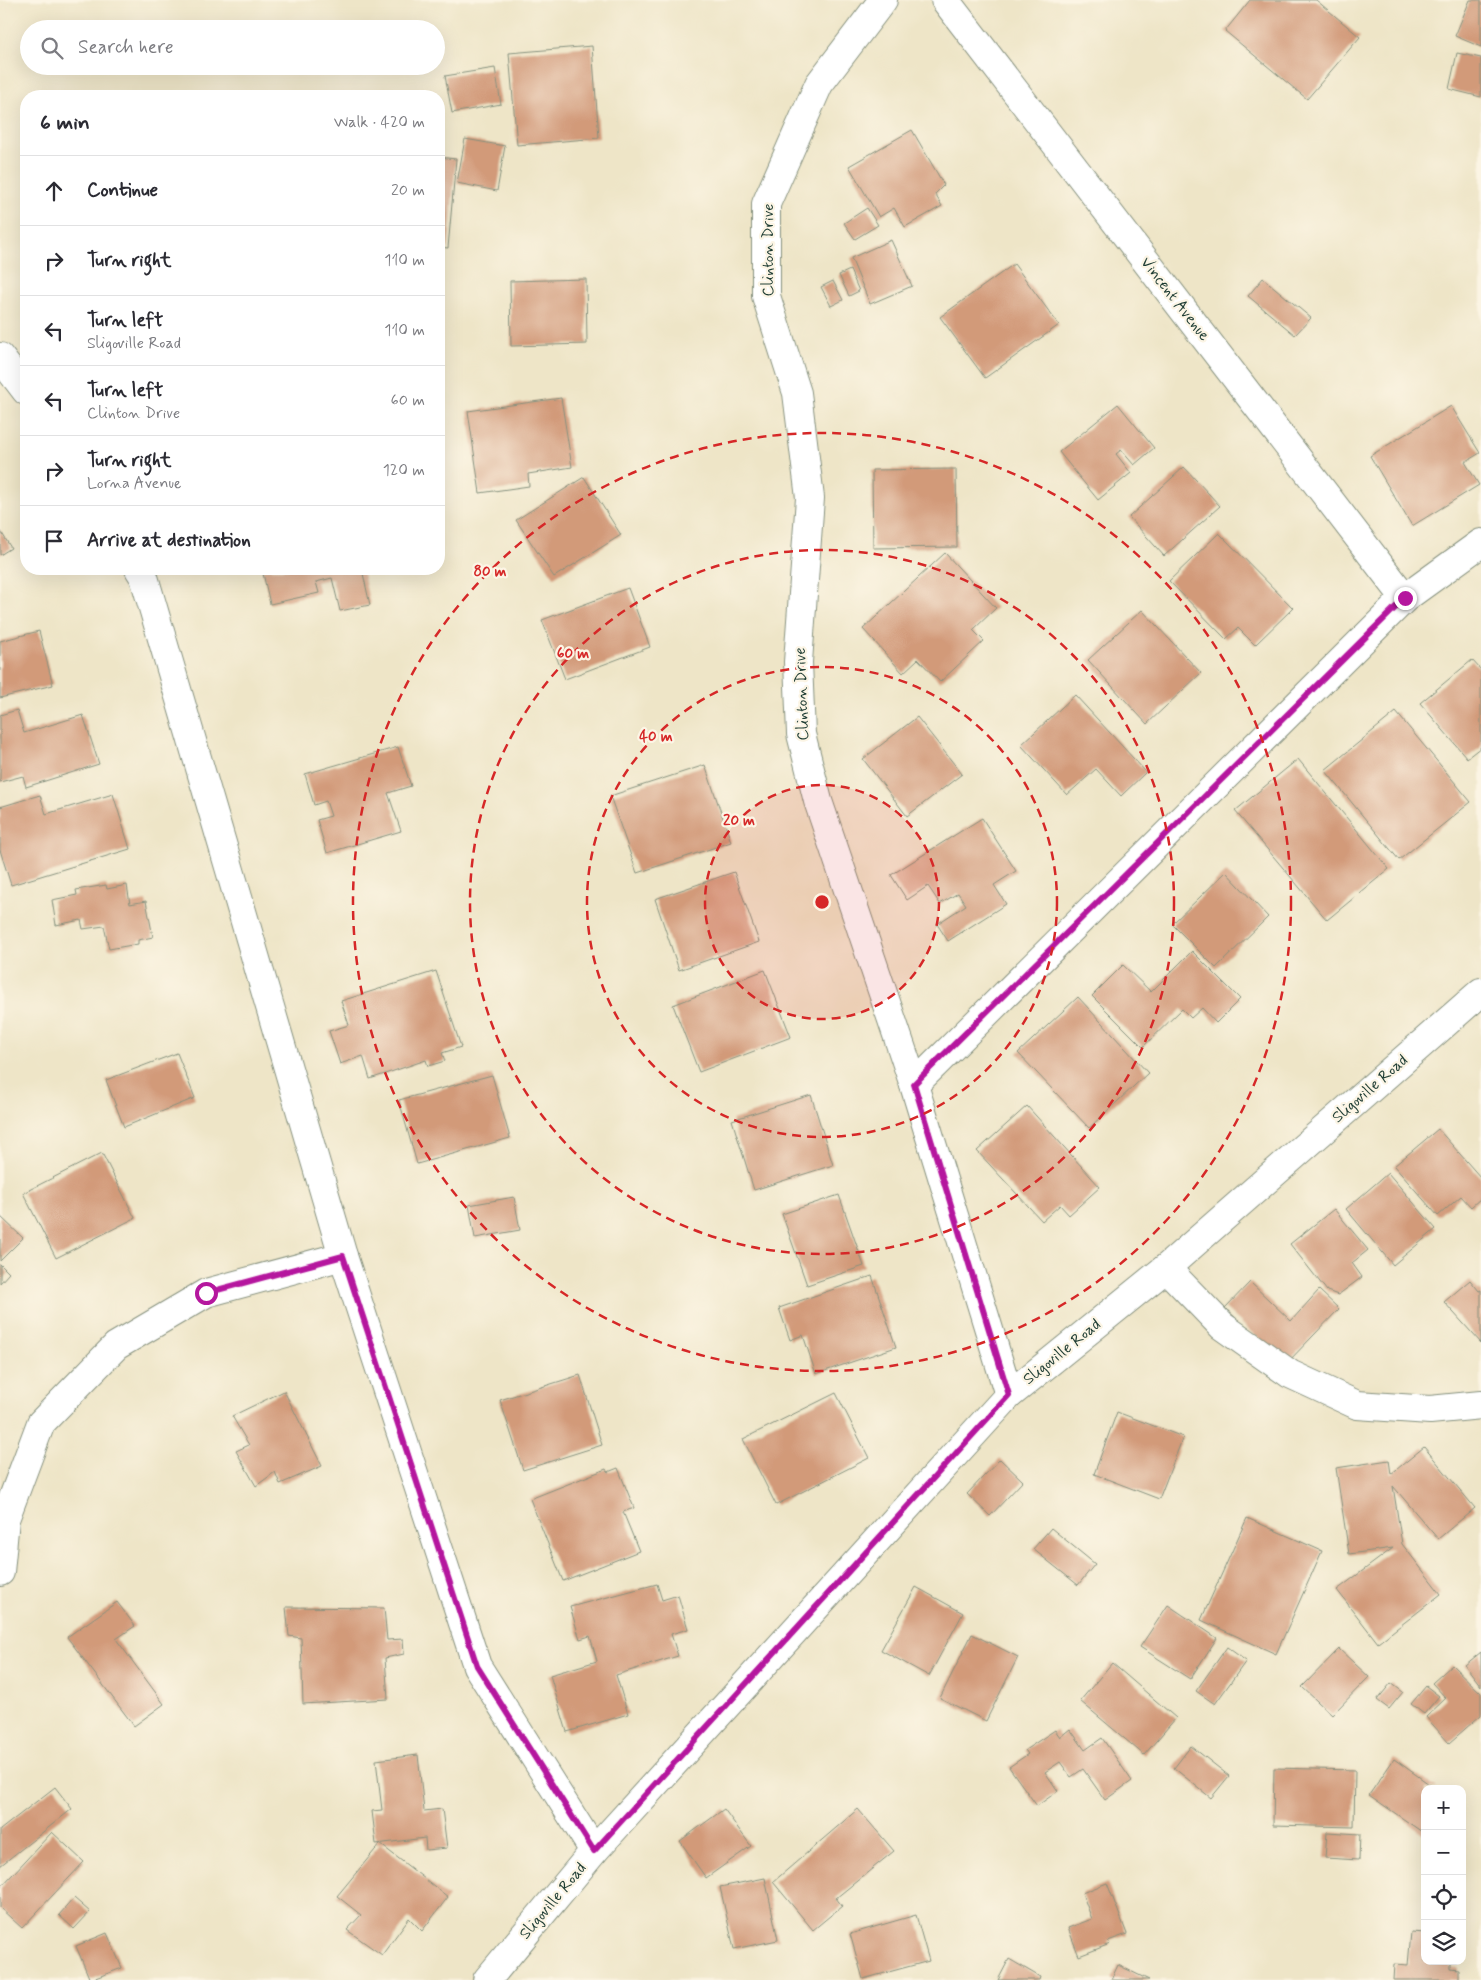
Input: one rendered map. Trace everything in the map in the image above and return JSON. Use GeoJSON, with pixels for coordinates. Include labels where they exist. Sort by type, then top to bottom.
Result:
{"type":"FeatureCollection","features":[{"type":"Feature","properties":{"kind":"street","name":"Clinton Drive"},"geometry":{"type":"LineString","coordinates":[[883,0],[819,84],[766,204],[766,296],[797,393],[810,498],[798,662],[801,734],[818,801],[914,1084],[1009,1395]]}},
{"type":"Feature","properties":{"kind":"street","name":"Vincent Avenue"},"geometry":{"type":"LineString","coordinates":[[945,0],[1405,598]]}},
{"type":"Feature","properties":{"kind":"street"},"geometry":{"type":"LineString","coordinates":[[0,356],[20,383]]}},
{"type":"Feature","properties":{"kind":"street"},"geometry":{"type":"LineString","coordinates":[[914,1084],[1405,598],[1481,543]]}},
{"type":"Feature","properties":{"kind":"street"},"geometry":{"type":"LineString","coordinates":[[142,575],[343,1256],[477,1666],[594,1851]]}},
{"type":"Feature","properties":{"kind":"street","name":"Sligoville Road"},"geometry":{"type":"LineString","coordinates":[[487,1980],[594,1851],[1009,1395],[1166,1268],[1481,992]]}},
{"type":"Feature","properties":{"kind":"street"},"geometry":{"type":"LineString","coordinates":[[0,1572],[5,1519],[41,1423],[116,1346],[206,1293],[343,1256]]}},
{"type":"Feature","properties":{"kind":"street"},"geometry":{"type":"LineString","coordinates":[[1166,1268],[1222,1326],[1290,1374],[1357,1405],[1430,1410],[1481,1404]]}},
{"type":"Feature","properties":{"kind":"building"},"geometry":{"type":"Polygon","coordinates":[[[1250,0],[1316,0],[1360,37],[1307,99],[1225,31],[1250,0]]]}},
{"type":"Feature","properties":{"kind":"building"},"geometry":{"type":"Polygon","coordinates":[[[1470,0],[1481,0],[1481,47],[1455,36],[1470,0]]]}},
{"type":"Feature","properties":{"kind":"building"},"geometry":{"type":"Polygon","coordinates":[[[592,46],[599,138],[517,145],[509,53],[592,46]]]}},
{"type":"Feature","properties":{"kind":"building"},"geometry":{"type":"Polygon","coordinates":[[[1457,53],[1481,58],[1481,97],[1449,89],[1457,53]]]}},
{"type":"Feature","properties":{"kind":"building"},"geometry":{"type":"Polygon","coordinates":[[[495,68],[501,104],[452,113],[445,76],[495,68]]]}},
{"type":"Feature","properties":{"kind":"building"},"geometry":{"type":"Polygon","coordinates":[[[912,130],[944,185],[935,194],[942,206],[905,227],[894,208],[879,217],[849,166],[912,130]]]}},
{"type":"Feature","properties":{"kind":"building"},"geometry":{"type":"Polygon","coordinates":[[[465,139],[505,146],[497,191],[457,183],[465,139]]]}},
{"type":"Feature","properties":{"kind":"building"},"geometry":{"type":"Polygon","coordinates":[[[445,158],[456,159],[448,248],[445,248],[445,158]]]}},
{"type":"Feature","properties":{"kind":"building"},"geometry":{"type":"Polygon","coordinates":[[[867,208],[878,225],[855,239],[844,223],[867,208]]]}},
{"type":"Feature","properties":{"kind":"building"},"geometry":{"type":"Polygon","coordinates":[[[891,240],[912,286],[870,304],[851,258],[891,240]]]}},
{"type":"Feature","properties":{"kind":"building"},"geometry":{"type":"Polygon","coordinates":[[[1014,264],[1059,325],[985,378],[940,317],[1014,264]]]}},
{"type":"Feature","properties":{"kind":"building"},"geometry":{"type":"Polygon","coordinates":[[[850,270],[859,291],[849,296],[839,275],[850,270]]]}},
{"type":"Feature","properties":{"kind":"building"},"geometry":{"type":"Polygon","coordinates":[[[1263,278],[1311,318],[1295,335],[1248,296],[1263,278]]]}},
{"type":"Feature","properties":{"kind":"building"},"geometry":{"type":"Polygon","coordinates":[[[586,279],[587,344],[511,346],[510,281],[586,279]]]}},
{"type":"Feature","properties":{"kind":"building"},"geometry":{"type":"Polygon","coordinates":[[[833,281],[843,300],[831,306],[821,287],[833,281]]]}},
{"type":"Feature","properties":{"kind":"building"},"geometry":{"type":"Polygon","coordinates":[[[561,398],[572,467],[528,474],[529,486],[480,493],[468,411],[561,398]]]}},
{"type":"Feature","properties":{"kind":"building"},"geometry":{"type":"Polygon","coordinates":[[[1118,404],[1154,448],[1134,465],[1121,450],[1116,454],[1131,473],[1098,500],[1059,452],[1118,404]]]}},
{"type":"Feature","properties":{"kind":"building"},"geometry":{"type":"Polygon","coordinates":[[[1451,406],[1480,453],[1465,462],[1479,485],[1412,526],[1370,456],[1451,406]]]}},
{"type":"Feature","properties":{"kind":"building"},"geometry":{"type":"Polygon","coordinates":[[[1184,467],[1220,506],[1164,556],[1129,517],[1184,467]]]}},
{"type":"Feature","properties":{"kind":"building"},"geometry":{"type":"Polygon","coordinates":[[[956,469],[957,547],[873,548],[872,470],[956,469]]]}},
{"type":"Feature","properties":{"kind":"building"},"geometry":{"type":"Polygon","coordinates":[[[584,477],[621,535],[554,577],[516,520],[584,477]]]}},
{"type":"Feature","properties":{"kind":"building"},"geometry":{"type":"Polygon","coordinates":[[[0,530],[11,548],[0,555],[0,530]]]}},
{"type":"Feature","properties":{"kind":"building"},"geometry":{"type":"Polygon","coordinates":[[[1219,533],[1293,608],[1255,645],[1238,628],[1226,639],[1169,581],[1219,533]]]}},
{"type":"Feature","properties":{"kind":"building"},"geometry":{"type":"Polygon","coordinates":[[[945,553],[996,608],[973,630],[984,641],[940,682],[918,659],[903,673],[863,629],[945,553]]]}},
{"type":"Feature","properties":{"kind":"building"},"geometry":{"type":"Polygon","coordinates":[[[263,575],[363,575],[370,605],[340,611],[332,578],[316,582],[319,593],[270,604],[263,575]]]}},
{"type":"Feature","properties":{"kind":"building"},"geometry":{"type":"Polygon","coordinates":[[[628,588],[650,647],[565,679],[542,620],[628,588]]]}},
{"type":"Feature","properties":{"kind":"building"},"geometry":{"type":"Polygon","coordinates":[[[1142,610],[1201,673],[1147,724],[1088,660],[1142,610]]]}},
{"type":"Feature","properties":{"kind":"building"},"geometry":{"type":"Polygon","coordinates":[[[39,631],[53,685],[0,698],[0,641],[39,631]]]}},
{"type":"Feature","properties":{"kind":"building"},"geometry":{"type":"Polygon","coordinates":[[[1472,660],[1481,670],[1481,747],[1467,758],[1420,703],[1472,660]]]}},
{"type":"Feature","properties":{"kind":"building"},"geometry":{"type":"Polygon","coordinates":[[[1075,695],[1146,772],[1121,796],[1096,769],[1067,795],[1021,745],[1075,695]]]}},
{"type":"Feature","properties":{"kind":"building"},"geometry":{"type":"Polygon","coordinates":[[[17,710],[24,733],[83,715],[99,764],[26,787],[23,776],[0,782],[0,715],[17,710]]]}},
{"type":"Feature","properties":{"kind":"building"},"geometry":{"type":"Polygon","coordinates":[[[1396,712],[1471,802],[1399,860],[1325,770],[1396,712]]]}},
{"type":"Feature","properties":{"kind":"building"},"geometry":{"type":"Polygon","coordinates":[[[917,717],[962,774],[907,816],[863,759],[917,717]]]}},
{"type":"Feature","properties":{"kind":"building"},"geometry":{"type":"Polygon","coordinates":[[[398,747],[411,786],[388,793],[401,831],[327,853],[317,820],[331,816],[326,801],[314,805],[305,774],[398,747]]]}},
{"type":"Feature","properties":{"kind":"building"},"geometry":{"type":"Polygon","coordinates":[[[1298,759],[1389,869],[1327,920],[1235,811],[1298,759]]]}},
{"type":"Feature","properties":{"kind":"building"},"geometry":{"type":"Polygon","coordinates":[[[705,765],[731,842],[637,873],[610,796],[705,765]]]}},
{"type":"Feature","properties":{"kind":"building"},"geometry":{"type":"Polygon","coordinates":[[[113,794],[130,849],[11,885],[0,850],[0,807],[40,795],[46,814],[113,794]]]}},
{"type":"Feature","properties":{"kind":"building"},"geometry":{"type":"Polygon","coordinates":[[[982,818],[1016,871],[994,885],[1006,904],[948,941],[937,924],[966,905],[958,893],[940,904],[928,886],[907,900],[891,875],[982,818]]]}},
{"type":"Feature","properties":{"kind":"building"},"geometry":{"type":"Polygon","coordinates":[[[734,872],[759,942],[679,970],[655,899],[734,872]]]}},
{"type":"Feature","properties":{"kind":"building"},"geometry":{"type":"Polygon","coordinates":[[[1226,872],[1268,917],[1216,968],[1172,924],[1226,872]]]}},
{"type":"Feature","properties":{"kind":"building"},"geometry":{"type":"Polygon","coordinates":[[[106,885],[107,889],[127,885],[130,904],[146,901],[153,937],[138,940],[138,944],[109,949],[104,926],[83,929],[81,920],[56,925],[52,900],[77,895],[76,890],[106,885]]]}},
{"type":"Feature","properties":{"kind":"building"},"geometry":{"type":"Polygon","coordinates":[[[1192,951],[1240,999],[1216,1023],[1202,1008],[1191,1018],[1182,1009],[1143,1047],[1092,996],[1123,965],[1151,992],[1192,951]]]}},
{"type":"Feature","properties":{"kind":"building"},"geometry":{"type":"Polygon","coordinates":[[[765,970],[791,1037],[699,1072],[673,1005],[765,970]]]}},
{"type":"Feature","properties":{"kind":"building"},"geometry":{"type":"Polygon","coordinates":[[[436,971],[461,1047],[442,1053],[445,1061],[428,1066],[426,1060],[370,1079],[363,1056],[340,1064],[329,1031],[349,1025],[341,1001],[436,971]]]}},
{"type":"Feature","properties":{"kind":"building"},"geometry":{"type":"Polygon","coordinates":[[[1078,997],[1148,1073],[1089,1128],[1018,1053],[1078,997]]]}},
{"type":"Feature","properties":{"kind":"building"},"geometry":{"type":"Polygon","coordinates":[[[177,1053],[195,1098],[124,1127],[106,1080],[177,1053]]]}},
{"type":"Feature","properties":{"kind":"building"},"geometry":{"type":"Polygon","coordinates":[[[492,1075],[510,1138],[417,1164],[399,1100],[492,1075]]]}},
{"type":"Feature","properties":{"kind":"building"},"geometry":{"type":"Polygon","coordinates":[[[811,1095],[833,1165],[754,1190],[732,1120],[811,1095]]]}},
{"type":"Feature","properties":{"kind":"building"},"geometry":{"type":"Polygon","coordinates":[[[1027,1106],[1100,1187],[1069,1215],[1060,1205],[1042,1221],[977,1151],[1027,1106]]]}},
{"type":"Feature","properties":{"kind":"building"},"geometry":{"type":"Polygon","coordinates":[[[1438,1129],[1481,1178],[1481,1198],[1471,1207],[1461,1196],[1438,1216],[1394,1166],[1438,1129]]]}},
{"type":"Feature","properties":{"kind":"building"},"geometry":{"type":"Polygon","coordinates":[[[102,1153],[135,1218],[56,1258],[23,1193],[102,1153]]]}},
{"type":"Feature","properties":{"kind":"building"},"geometry":{"type":"Polygon","coordinates":[[[1388,1173],[1436,1229],[1393,1265],[1346,1209],[1388,1173]]]}},
{"type":"Feature","properties":{"kind":"building"},"geometry":{"type":"Polygon","coordinates":[[[839,1195],[864,1266],[807,1285],[782,1214],[839,1195]]]}},
{"type":"Feature","properties":{"kind":"building"},"geometry":{"type":"Polygon","coordinates":[[[514,1197],[520,1230],[475,1238],[469,1205],[514,1197]]]}},
{"type":"Feature","properties":{"kind":"building"},"geometry":{"type":"Polygon","coordinates":[[[1334,1209],[1368,1250],[1352,1263],[1362,1277],[1338,1295],[1327,1291],[1290,1244],[1334,1209]]]}},
{"type":"Feature","properties":{"kind":"building"},"geometry":{"type":"Polygon","coordinates":[[[0,1216],[23,1238],[0,1261],[0,1216]]]}},
{"type":"Feature","properties":{"kind":"building"},"geometry":{"type":"Polygon","coordinates":[[[0,1264],[9,1273],[0,1283],[0,1264]]]}},
{"type":"Feature","properties":{"kind":"building"},"geometry":{"type":"Polygon","coordinates":[[[872,1276],[896,1347],[816,1374],[803,1335],[790,1340],[779,1308],[872,1276]]]}},
{"type":"Feature","properties":{"kind":"building"},"geometry":{"type":"Polygon","coordinates":[[[1470,1280],[1479,1291],[1481,1290],[1481,1343],[1444,1302],[1470,1280]]]}},
{"type":"Feature","properties":{"kind":"building"},"geometry":{"type":"Polygon","coordinates":[[[1250,1282],[1291,1321],[1319,1290],[1339,1309],[1286,1364],[1225,1308],[1250,1282]]]}},
{"type":"Feature","properties":{"kind":"building"},"geometry":{"type":"Polygon","coordinates":[[[580,1375],[602,1445],[523,1470],[500,1400],[580,1375]]]}},
{"type":"Feature","properties":{"kind":"building"},"geometry":{"type":"Polygon","coordinates":[[[284,1391],[322,1466],[280,1484],[275,1472],[256,1486],[236,1451],[249,1445],[232,1416],[284,1391]]]}},
{"type":"Feature","properties":{"kind":"building"},"geometry":{"type":"Polygon","coordinates":[[[836,1393],[869,1458],[776,1505],[743,1439],[836,1393]]]}},
{"type":"Feature","properties":{"kind":"building"},"geometry":{"type":"Polygon","coordinates":[[[1117,1412],[1183,1437],[1159,1499],[1094,1474],[1117,1412]]]}},
{"type":"Feature","properties":{"kind":"building"},"geometry":{"type":"Polygon","coordinates":[[[1424,1447],[1475,1508],[1438,1539],[1393,1486],[1402,1544],[1441,1594],[1378,1643],[1337,1590],[1393,1548],[1349,1554],[1336,1468],[1389,1460],[1391,1474],[1424,1447]]]}},
{"type":"Feature","properties":{"kind":"building"},"geometry":{"type":"Polygon","coordinates":[[[1000,1459],[1023,1481],[990,1516],[967,1494],[1000,1459]]]}},
{"type":"Feature","properties":{"kind":"building"},"geometry":{"type":"Polygon","coordinates":[[[618,1468],[634,1508],[623,1512],[639,1551],[563,1581],[530,1499],[606,1469],[608,1472],[618,1468]]]}},
{"type":"Feature","properties":{"kind":"building"},"geometry":{"type":"Polygon","coordinates":[[[1247,1518],[1322,1551],[1276,1654],[1201,1620],[1247,1518]]]}},
{"type":"Feature","properties":{"kind":"building"},"geometry":{"type":"Polygon","coordinates":[[[1051,1528],[1095,1564],[1078,1585],[1033,1549],[1051,1528]]]}},
{"type":"Feature","properties":{"kind":"building"},"geometry":{"type":"Polygon","coordinates":[[[657,1584],[662,1600],[678,1595],[688,1629],[671,1634],[678,1656],[616,1675],[628,1714],[567,1732],[550,1675],[597,1661],[590,1636],[580,1639],[570,1607],[657,1584]]]}},
{"type":"Feature","properties":{"kind":"building"},"geometry":{"type":"Polygon","coordinates":[[[916,1587],[963,1613],[929,1676],[881,1650],[916,1587]]]}},
{"type":"Feature","properties":{"kind":"building"},"geometry":{"type":"Polygon","coordinates":[[[117,1602],[135,1626],[116,1639],[164,1704],[134,1726],[67,1637],[117,1602]]]}},
{"type":"Feature","properties":{"kind":"building"},"geometry":{"type":"Polygon","coordinates":[[[1168,1605],[1217,1638],[1190,1679],[1140,1647],[1168,1605]]]}},
{"type":"Feature","properties":{"kind":"building"},"geometry":{"type":"Polygon","coordinates":[[[286,1607],[384,1608],[387,1640],[403,1639],[404,1654],[385,1658],[388,1699],[303,1704],[301,1638],[289,1636],[286,1607]]]}},
{"type":"Feature","properties":{"kind":"building"},"geometry":{"type":"Polygon","coordinates":[[[972,1634],[1018,1657],[986,1721],[940,1698],[972,1634]]]}},
{"type":"Feature","properties":{"kind":"building"},"geometry":{"type":"Polygon","coordinates":[[[1227,1647],[1246,1661],[1215,1704],[1196,1691],[1227,1647]]]}},
{"type":"Feature","properties":{"kind":"building"},"geometry":{"type":"Polygon","coordinates":[[[1339,1649],[1369,1677],[1332,1715],[1302,1687],[1339,1649]]]}},
{"type":"Feature","properties":{"kind":"building"},"geometry":{"type":"Polygon","coordinates":[[[1481,1652],[1481,1686],[1465,1665],[1481,1652]]]}},
{"type":"Feature","properties":{"kind":"building"},"geometry":{"type":"Polygon","coordinates":[[[1112,1663],[1176,1718],[1144,1755],[1080,1701],[1112,1663]]]}},
{"type":"Feature","properties":{"kind":"building"},"geometry":{"type":"Polygon","coordinates":[[[1452,1665],[1481,1693],[1481,1715],[1449,1743],[1426,1717],[1446,1698],[1432,1683],[1452,1665]]]}},
{"type":"Feature","properties":{"kind":"building"},"geometry":{"type":"Polygon","coordinates":[[[1391,1683],[1403,1692],[1389,1709],[1377,1700],[1391,1683]]]}},
{"type":"Feature","properties":{"kind":"building"},"geometry":{"type":"Polygon","coordinates":[[[1426,1686],[1439,1696],[1424,1714],[1411,1704],[1426,1686]]]}},
{"type":"Feature","properties":{"kind":"building"},"geometry":{"type":"Polygon","coordinates":[[[1070,1729],[1085,1750],[1102,1738],[1132,1781],[1105,1800],[1083,1769],[1071,1777],[1060,1762],[1045,1772],[1058,1791],[1037,1806],[1009,1767],[1028,1754],[1025,1750],[1055,1730],[1060,1737],[1070,1729]]]}},
{"type":"Feature","properties":{"kind":"building"},"geometry":{"type":"Polygon","coordinates":[[[1191,1746],[1229,1776],[1211,1798],[1174,1768],[1191,1746]]]}},
{"type":"Feature","properties":{"kind":"building"},"geometry":{"type":"Polygon","coordinates":[[[418,1755],[424,1811],[442,1809],[447,1848],[426,1850],[425,1838],[376,1844],[372,1811],[382,1810],[376,1760],[418,1755]]]}},
{"type":"Feature","properties":{"kind":"building"},"geometry":{"type":"Polygon","coordinates":[[[1394,1759],[1430,1785],[1421,1785],[1421,1831],[1369,1795],[1394,1759]]]}},
{"type":"Feature","properties":{"kind":"building"},"geometry":{"type":"Polygon","coordinates":[[[1274,1768],[1355,1770],[1354,1827],[1273,1825],[1274,1768]]]}},
{"type":"Feature","properties":{"kind":"building"},"geometry":{"type":"Polygon","coordinates":[[[55,1787],[72,1809],[0,1866],[0,1830],[55,1787]]]}},
{"type":"Feature","properties":{"kind":"building"},"geometry":{"type":"Polygon","coordinates":[[[724,1809],[751,1846],[706,1878],[680,1841],[724,1809]]]}},
{"type":"Feature","properties":{"kind":"building"},"geometry":{"type":"Polygon","coordinates":[[[858,1809],[894,1851],[836,1898],[842,1906],[813,1930],[773,1882],[858,1809]]]}},
{"type":"Feature","properties":{"kind":"building"},"geometry":{"type":"Polygon","coordinates":[[[52,1832],[84,1862],[22,1928],[0,1908],[0,1888],[52,1832]]]}},
{"type":"Feature","properties":{"kind":"building"},"geometry":{"type":"Polygon","coordinates":[[[1327,1832],[1360,1834],[1359,1860],[1325,1858],[1327,1832]]]}},
{"type":"Feature","properties":{"kind":"building"},"geometry":{"type":"Polygon","coordinates":[[[380,1844],[448,1897],[422,1931],[409,1918],[382,1955],[347,1930],[361,1915],[337,1896],[380,1844]]]}},
{"type":"Feature","properties":{"kind":"building"},"geometry":{"type":"Polygon","coordinates":[[[765,1878],[778,1940],[734,1949],[720,1887],[765,1878]]]}},
{"type":"Feature","properties":{"kind":"building"},"geometry":{"type":"Polygon","coordinates":[[[1107,1883],[1127,1934],[1108,1941],[1110,1944],[1079,1956],[1068,1928],[1092,1919],[1082,1893],[1107,1883]]]}},
{"type":"Feature","properties":{"kind":"building"},"geometry":{"type":"Polygon","coordinates":[[[74,1898],[90,1912],[74,1929],[59,1915],[74,1898]]]}},
{"type":"Feature","properties":{"kind":"building"},"geometry":{"type":"Polygon","coordinates":[[[916,1915],[929,1961],[863,1979],[850,1934],[916,1915]]]}},
{"type":"Feature","properties":{"kind":"building"},"geometry":{"type":"Polygon","coordinates":[[[1411,1932],[1421,1933],[1421,1965],[1450,1965],[1450,1968],[1459,1969],[1459,1980],[1393,1980],[1394,1964],[1408,1965],[1411,1932]]]}},
{"type":"Feature","properties":{"kind":"building"},"geometry":{"type":"Polygon","coordinates":[[[107,1933],[122,1968],[90,1980],[76,1946],[107,1933]]]}},
{"type":"Feature","properties":{"kind":"building"},"geometry":{"type":"Polygon","coordinates":[[[1009,1959],[1040,1977],[1039,1980],[998,1980],[1009,1959]]]}},
{"type":"Feature","properties":{"kind":"building"},"geometry":{"type":"Polygon","coordinates":[[[1118,1965],[1149,1980],[1111,1980],[1118,1965]]]}},
{"type":"Feature","properties":{"kind":"route"},"geometry":{"type":"LineString","coordinates":[[206,1293],[343,1256],[477,1666],[594,1851],[1009,1395],[914,1084],[1231,768],[1405,598]]}}]}
